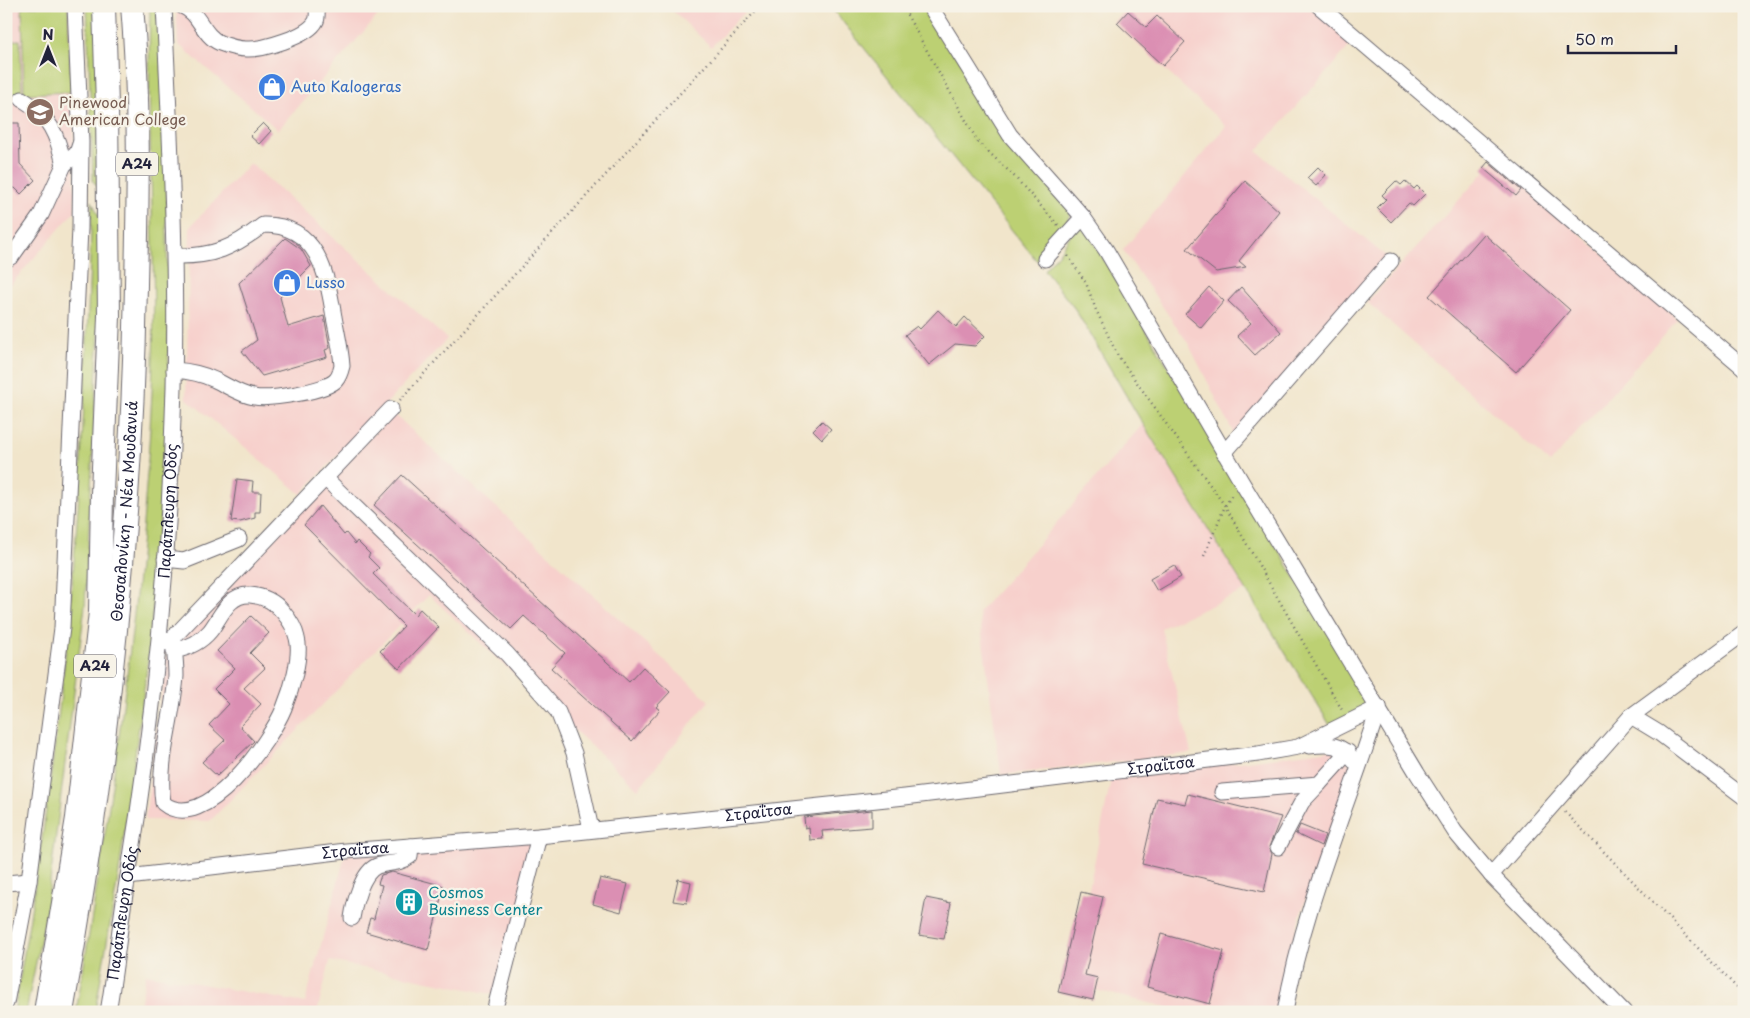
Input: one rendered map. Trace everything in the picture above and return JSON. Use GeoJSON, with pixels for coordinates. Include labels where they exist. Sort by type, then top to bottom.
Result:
{"type":"FeatureCollection","features":[{"type":"Feature","properties":{"kind":"highway","name":"Θεσσαλονίκη - Νέα Μουδανιά"},"geometry":{"type":"LineString","coordinates":[[45,1012],[78,818],[100,612],[102,493],[110,316],[104,6]]}},
{"type":"Feature","properties":{"kind":"highway","name":"Θεσσαλονίκη - Νέα Μουδανιά"},"geometry":{"type":"LineString","coordinates":[[62,1012],[93,829],[122,581],[131,444],[138,225],[132,6]]}},
{"type":"Feature","properties":{"kind":"highway"},"geometry":{"type":"LineString","coordinates":[[134,34],[138,6]]}},
{"type":"Feature","properties":{"kind":"street"},"geometry":{"type":"LineString","coordinates":[[6,1003],[29,881],[62,628],[80,228],[80,142],[75,6]]}},
{"type":"Feature","properties":{"kind":"street","name":"Παράπλευρη Οδός"},"geometry":{"type":"LineString","coordinates":[[108,1012],[148,750],[169,647],[165,559],[174,370],[175,256],[164,6]]}},
{"type":"Feature","properties":{"kind":"street"},"geometry":{"type":"LineString","coordinates":[[182,6],[198,18],[209,36],[232,47],[246,49],[264,48],[296,36],[311,27],[316,21],[317,6]]}},
{"type":"Feature","properties":{"kind":"street"},"geometry":{"type":"LineString","coordinates":[[930,6],[1010,135],[1082,216],[1106,250],[1224,453],[1379,707],[1417,773],[1455,832],[1491,875],[1624,1012]]}},
{"type":"Feature","properties":{"kind":"street"},"geometry":{"type":"LineString","coordinates":[[1319,6],[1744,368]]}},
{"type":"Feature","properties":{"kind":"street"},"geometry":{"type":"LineString","coordinates":[[22,99],[36,107],[59,139],[64,165]]}},
{"type":"Feature","properties":{"kind":"street"},"geometry":{"type":"LineString","coordinates":[[6,260],[12,256],[41,215],[64,165],[77,153],[80,142]]}},
{"type":"Feature","properties":{"kind":"street"},"geometry":{"type":"LineString","coordinates":[[1045,259],[1082,216]]}},
{"type":"Feature","properties":{"kind":"street"},"geometry":{"type":"LineString","coordinates":[[174,370],[213,379],[240,393],[266,398],[308,392],[330,384],[336,380],[342,366],[324,266],[306,239],[286,229],[263,225],[225,251],[196,257],[175,256]]}},
{"type":"Feature","properties":{"kind":"street"},"geometry":{"type":"LineString","coordinates":[[1224,453],[1391,261]]}},
{"type":"Feature","properties":{"kind":"street"},"geometry":{"type":"LineString","coordinates":[[169,647],[391,409]]}},
{"type":"Feature","properties":{"kind":"street"},"geometry":{"type":"LineString","coordinates":[[325,478],[507,654],[558,712],[574,753],[591,829]]}},
{"type":"Feature","properties":{"kind":"street"},"geometry":{"type":"LineString","coordinates":[[165,559],[184,561],[239,539]]}},
{"type":"Feature","properties":{"kind":"street"},"geometry":{"type":"LineString","coordinates":[[250,595],[264,598],[279,607],[287,616],[298,639],[291,688],[284,709],[267,738],[235,780],[208,803],[198,808],[180,810],[169,808],[163,804],[160,774],[176,675],[169,647],[198,642],[210,631],[231,602],[238,597],[250,595]]}},
{"type":"Feature","properties":{"kind":"street"},"geometry":{"type":"LineString","coordinates":[[1491,875],[1631,716],[1744,633]]}},
{"type":"Feature","properties":{"kind":"street"},"geometry":{"type":"LineString","coordinates":[[1285,1012],[1319,880],[1379,707]]}},
{"type":"Feature","properties":{"kind":"street","name":"Στραΐτσα"},"geometry":{"type":"LineString","coordinates":[[128,877],[346,851],[539,836],[591,829],[906,798],[1258,754],[1298,747],[1379,707]]}},
{"type":"Feature","properties":{"kind":"street"},"geometry":{"type":"LineString","coordinates":[[1631,716],[1659,733],[1744,797]]}},
{"type":"Feature","properties":{"kind":"street"},"geometry":{"type":"LineString","coordinates":[[1298,747],[1333,743],[1348,752],[1359,769]]}},
{"type":"Feature","properties":{"kind":"street"},"geometry":{"type":"LineString","coordinates":[[1278,847],[1302,802],[1348,752]]}},
{"type":"Feature","properties":{"kind":"street"},"geometry":{"type":"LineString","coordinates":[[1222,792],[1319,784]]}},
{"type":"Feature","properties":{"kind":"street"},"geometry":{"type":"LineString","coordinates":[[494,1012],[539,836]]}},
{"type":"Feature","properties":{"kind":"street"},"geometry":{"type":"LineString","coordinates":[[352,918],[355,898],[376,866],[401,863],[410,856],[411,846]]}},
{"type":"Feature","properties":{"kind":"street"},"geometry":{"type":"LineString","coordinates":[[6,883],[29,881]]}},
{"type":"Feature","properties":{"kind":"path"},"geometry":{"type":"LineString","coordinates":[[391,409],[760,6]]}},
{"type":"Feature","properties":{"kind":"path"},"geometry":{"type":"LineString","coordinates":[[902,6],[978,142],[1013,175],[1063,239],[1086,283],[1096,310],[1118,356],[1225,506],[1349,722]]}},
{"type":"Feature","properties":{"kind":"path"},"geometry":{"type":"LineString","coordinates":[[1204,556],[1225,506]]}},
{"type":"Feature","properties":{"kind":"path"},"geometry":{"type":"LineString","coordinates":[[1555,802],[1744,995]]}},
{"type":"Feature","properties":{"kind":"shaded area","name":"Pinewood American College"},"geometry":{"type":"Polygon","coordinates":[[[12,6],[71,6],[75,211],[6,290],[6,13],[12,6]]]}},
{"type":"Feature","properties":{"kind":"shaded area","name":"Auto Kalogeras"},"geometry":{"type":"Polygon","coordinates":[[[176,6],[386,6],[278,130],[178,44],[176,6]]]}},
{"type":"Feature","properties":{"kind":"shaded area"},"geometry":{"type":"Polygon","coordinates":[[[668,6],[750,6],[711,47],[668,6]]]}},
{"type":"Feature","properties":{"kind":"shaded area"},"geometry":{"type":"Polygon","coordinates":[[[1128,6],[1315,6],[1355,40],[1257,151],[1388,258],[1234,434],[1188,343],[1123,250],[1226,126],[1113,22],[1128,6]]]}},
{"type":"Feature","properties":{"kind":"shaded area"},"geometry":{"type":"Polygon","coordinates":[[[1495,160],[1678,319],[1550,463],[1367,302],[1495,160]]]}},
{"type":"Feature","properties":{"kind":"shaded area","name":"Lusso"},"geometry":{"type":"Polygon","coordinates":[[[250,163],[447,339],[301,494],[186,398],[190,227],[250,163]]]}},
{"type":"Feature","properties":{"kind":"shaded area"},"geometry":{"type":"Polygon","coordinates":[[[393,413],[709,701],[638,789],[429,595],[210,821],[145,820],[167,652],[393,413]]]}},
{"type":"Feature","properties":{"kind":"shaded area"},"geometry":{"type":"Polygon","coordinates":[[[1143,424],[1246,590],[1161,628],[1191,753],[1001,775],[979,612],[1143,424]]]}},
{"type":"Feature","properties":{"kind":"shaded area"},"geometry":{"type":"Polygon","coordinates":[[[1331,750],[1347,761],[1352,770],[1299,918],[1275,1012],[1187,1012],[1070,984],[1111,779],[1331,750]]]}},
{"type":"Feature","properties":{"kind":"shaded area"},"geometry":{"type":"Polygon","coordinates":[[[530,839],[532,854],[497,995],[330,961],[317,1012],[139,1012],[146,974],[305,1003],[346,852],[530,839]]]}},
{"type":"Feature","properties":{"kind":"green space"},"geometry":{"type":"Polygon","coordinates":[[[22,6],[68,6],[71,92],[24,94],[22,6]]]}},
{"type":"Feature","properties":{"kind":"green space"},"geometry":{"type":"Polygon","coordinates":[[[87,6],[98,6],[104,196],[93,181],[87,6]]]}},
{"type":"Feature","properties":{"kind":"green space"},"geometry":{"type":"Polygon","coordinates":[[[150,6],[159,6],[166,145],[169,408],[149,653],[119,872],[95,1012],[76,1012],[113,781],[133,626],[147,470],[152,392],[154,296],[149,103],[150,6]]]}},
{"type":"Feature","properties":{"kind":"green space"},"geometry":{"type":"Polygon","coordinates":[[[830,6],[929,6],[989,110],[1072,209],[1064,229],[1037,261],[830,6]]]}},
{"type":"Feature","properties":{"kind":"green space"},"geometry":{"type":"Polygon","coordinates":[[[20,40],[22,95],[6,95],[6,41],[20,40]]]}},
{"type":"Feature","properties":{"kind":"green space"},"geometry":{"type":"Polygon","coordinates":[[[92,201],[104,228],[85,606],[46,913],[26,1012],[14,1012],[50,781],[70,607],[83,418],[92,201]]]}},
{"type":"Feature","properties":{"kind":"green space"},"geometry":{"type":"Polygon","coordinates":[[[1080,220],[1362,689],[1365,701],[1362,709],[1330,725],[1143,424],[1075,309],[1044,270],[1059,253],[1080,220]]]}},
{"type":"Feature","properties":{"kind":"building"},"geometry":{"type":"Polygon","coordinates":[[[1128,11],[1146,27],[1157,16],[1185,42],[1163,66],[1117,23],[1128,11]]]}},
{"type":"Feature","properties":{"kind":"building"},"geometry":{"type":"Polygon","coordinates":[[[6,123],[19,123],[20,164],[35,180],[21,194],[15,188],[6,188],[6,123]]]}},
{"type":"Feature","properties":{"kind":"building"},"geometry":{"type":"Polygon","coordinates":[[[263,123],[271,131],[259,144],[250,136],[263,123]]]}},
{"type":"Feature","properties":{"kind":"building"},"geometry":{"type":"Polygon","coordinates":[[[1488,162],[1521,190],[1516,196],[1483,168],[1488,162]]]}},
{"type":"Feature","properties":{"kind":"building"},"geometry":{"type":"Polygon","coordinates":[[[1318,167],[1326,175],[1316,186],[1307,178],[1318,167]]]}},
{"type":"Feature","properties":{"kind":"building"},"geometry":{"type":"Polygon","coordinates":[[[1245,181],[1279,211],[1239,261],[1246,267],[1216,272],[1187,249],[1245,181]]]}},
{"type":"Feature","properties":{"kind":"building"},"geometry":{"type":"Polygon","coordinates":[[[1396,181],[1401,185],[1405,181],[1414,189],[1417,186],[1425,194],[1413,206],[1409,203],[1391,222],[1377,208],[1386,199],[1382,195],[1396,181]]]}},
{"type":"Feature","properties":{"kind":"building"},"geometry":{"type":"Polygon","coordinates":[[[1484,234],[1570,310],[1516,372],[1429,296],[1484,234]]]}},
{"type":"Feature","properties":{"kind":"building"},"geometry":{"type":"Polygon","coordinates":[[[285,238],[301,249],[311,266],[280,297],[288,327],[324,316],[330,348],[325,350],[327,357],[262,376],[242,351],[257,340],[239,283],[285,238]]]}},
{"type":"Feature","properties":{"kind":"building"},"geometry":{"type":"Polygon","coordinates":[[[1209,287],[1224,301],[1201,328],[1185,314],[1209,287]]]}},
{"type":"Feature","properties":{"kind":"building"},"geometry":{"type":"Polygon","coordinates":[[[1241,287],[1281,332],[1255,355],[1237,336],[1251,323],[1228,301],[1241,287]]]}},
{"type":"Feature","properties":{"kind":"building"},"geometry":{"type":"Polygon","coordinates":[[[938,310],[956,327],[965,317],[985,336],[975,346],[955,344],[929,365],[905,335],[917,326],[920,329],[938,310]]]}},
{"type":"Feature","properties":{"kind":"building"},"geometry":{"type":"Polygon","coordinates":[[[822,421],[831,429],[822,439],[813,430],[822,421]]]}},
{"type":"Feature","properties":{"kind":"building"},"geometry":{"type":"Polygon","coordinates":[[[402,475],[629,682],[643,667],[670,692],[656,707],[660,710],[632,741],[551,668],[565,653],[524,616],[511,629],[374,505],[402,475]]]}},
{"type":"Feature","properties":{"kind":"building"},"geometry":{"type":"Polygon","coordinates":[[[237,479],[253,481],[252,492],[261,492],[260,512],[255,512],[255,518],[240,522],[231,521],[237,479]]]}},
{"type":"Feature","properties":{"kind":"building"},"geometry":{"type":"Polygon","coordinates":[[[320,506],[344,535],[346,533],[355,544],[357,541],[370,554],[368,557],[379,568],[373,574],[415,615],[420,609],[439,627],[399,669],[380,651],[404,626],[304,525],[320,506]]]}},
{"type":"Feature","properties":{"kind":"building"},"geometry":{"type":"Polygon","coordinates":[[[1174,565],[1181,577],[1157,591],[1150,579],[1174,565]]]}},
{"type":"Feature","properties":{"kind":"building"},"geometry":{"type":"Polygon","coordinates":[[[251,616],[269,633],[250,653],[265,668],[244,688],[261,704],[240,726],[254,741],[217,776],[202,762],[225,740],[209,725],[229,704],[214,689],[235,668],[217,651],[251,616]]]}},
{"type":"Feature","properties":{"kind":"building"},"geometry":{"type":"Polygon","coordinates":[[[1188,794],[1281,817],[1269,847],[1272,854],[1264,892],[1142,864],[1157,798],[1185,804],[1188,794]]]}},
{"type":"Feature","properties":{"kind":"building"},"geometry":{"type":"Polygon","coordinates":[[[872,810],[872,827],[822,831],[823,839],[810,840],[809,827],[805,828],[804,817],[872,810]]]}},
{"type":"Feature","properties":{"kind":"building"},"geometry":{"type":"Polygon","coordinates":[[[1300,825],[1325,835],[1321,846],[1296,834],[1300,825]]]}},
{"type":"Feature","properties":{"kind":"building","name":"Cosmos Business Center"},"geometry":{"type":"Polygon","coordinates":[[[392,872],[444,886],[428,950],[366,932],[370,918],[374,919],[382,885],[378,884],[381,875],[392,872]]]}},
{"type":"Feature","properties":{"kind":"building"},"geometry":{"type":"Polygon","coordinates":[[[600,878],[628,884],[621,912],[593,904],[600,878]]]}},
{"type":"Feature","properties":{"kind":"building"},"geometry":{"type":"Polygon","coordinates":[[[678,879],[691,882],[687,903],[673,901],[678,879]]]}},
{"type":"Feature","properties":{"kind":"building"},"geometry":{"type":"Polygon","coordinates":[[[1081,892],[1103,897],[1085,975],[1098,978],[1093,1000],[1058,992],[1081,892]]]}},
{"type":"Feature","properties":{"kind":"building"},"geometry":{"type":"Polygon","coordinates":[[[926,898],[951,903],[944,939],[919,935],[926,898]]]}},
{"type":"Feature","properties":{"kind":"building"},"geometry":{"type":"Polygon","coordinates":[[[1161,934],[1224,951],[1210,1004],[1147,987],[1161,934]]]}},
{"type":"Feature","properties":{"kind":"place","name":"Auto Kalogeras"},"geometry":{"type":"Point","coordinates":[272,87]}},
{"type":"Feature","properties":{"kind":"place","name":"Pinewood American College"},"geometry":{"type":"Point","coordinates":[40,112]}},
{"type":"Feature","properties":{"kind":"place","name":"Lusso"},"geometry":{"type":"Point","coordinates":[287,283]}},
{"type":"Feature","properties":{"kind":"place","name":"Cosmos Business Center"},"geometry":{"type":"Point","coordinates":[409,902]}}]}
